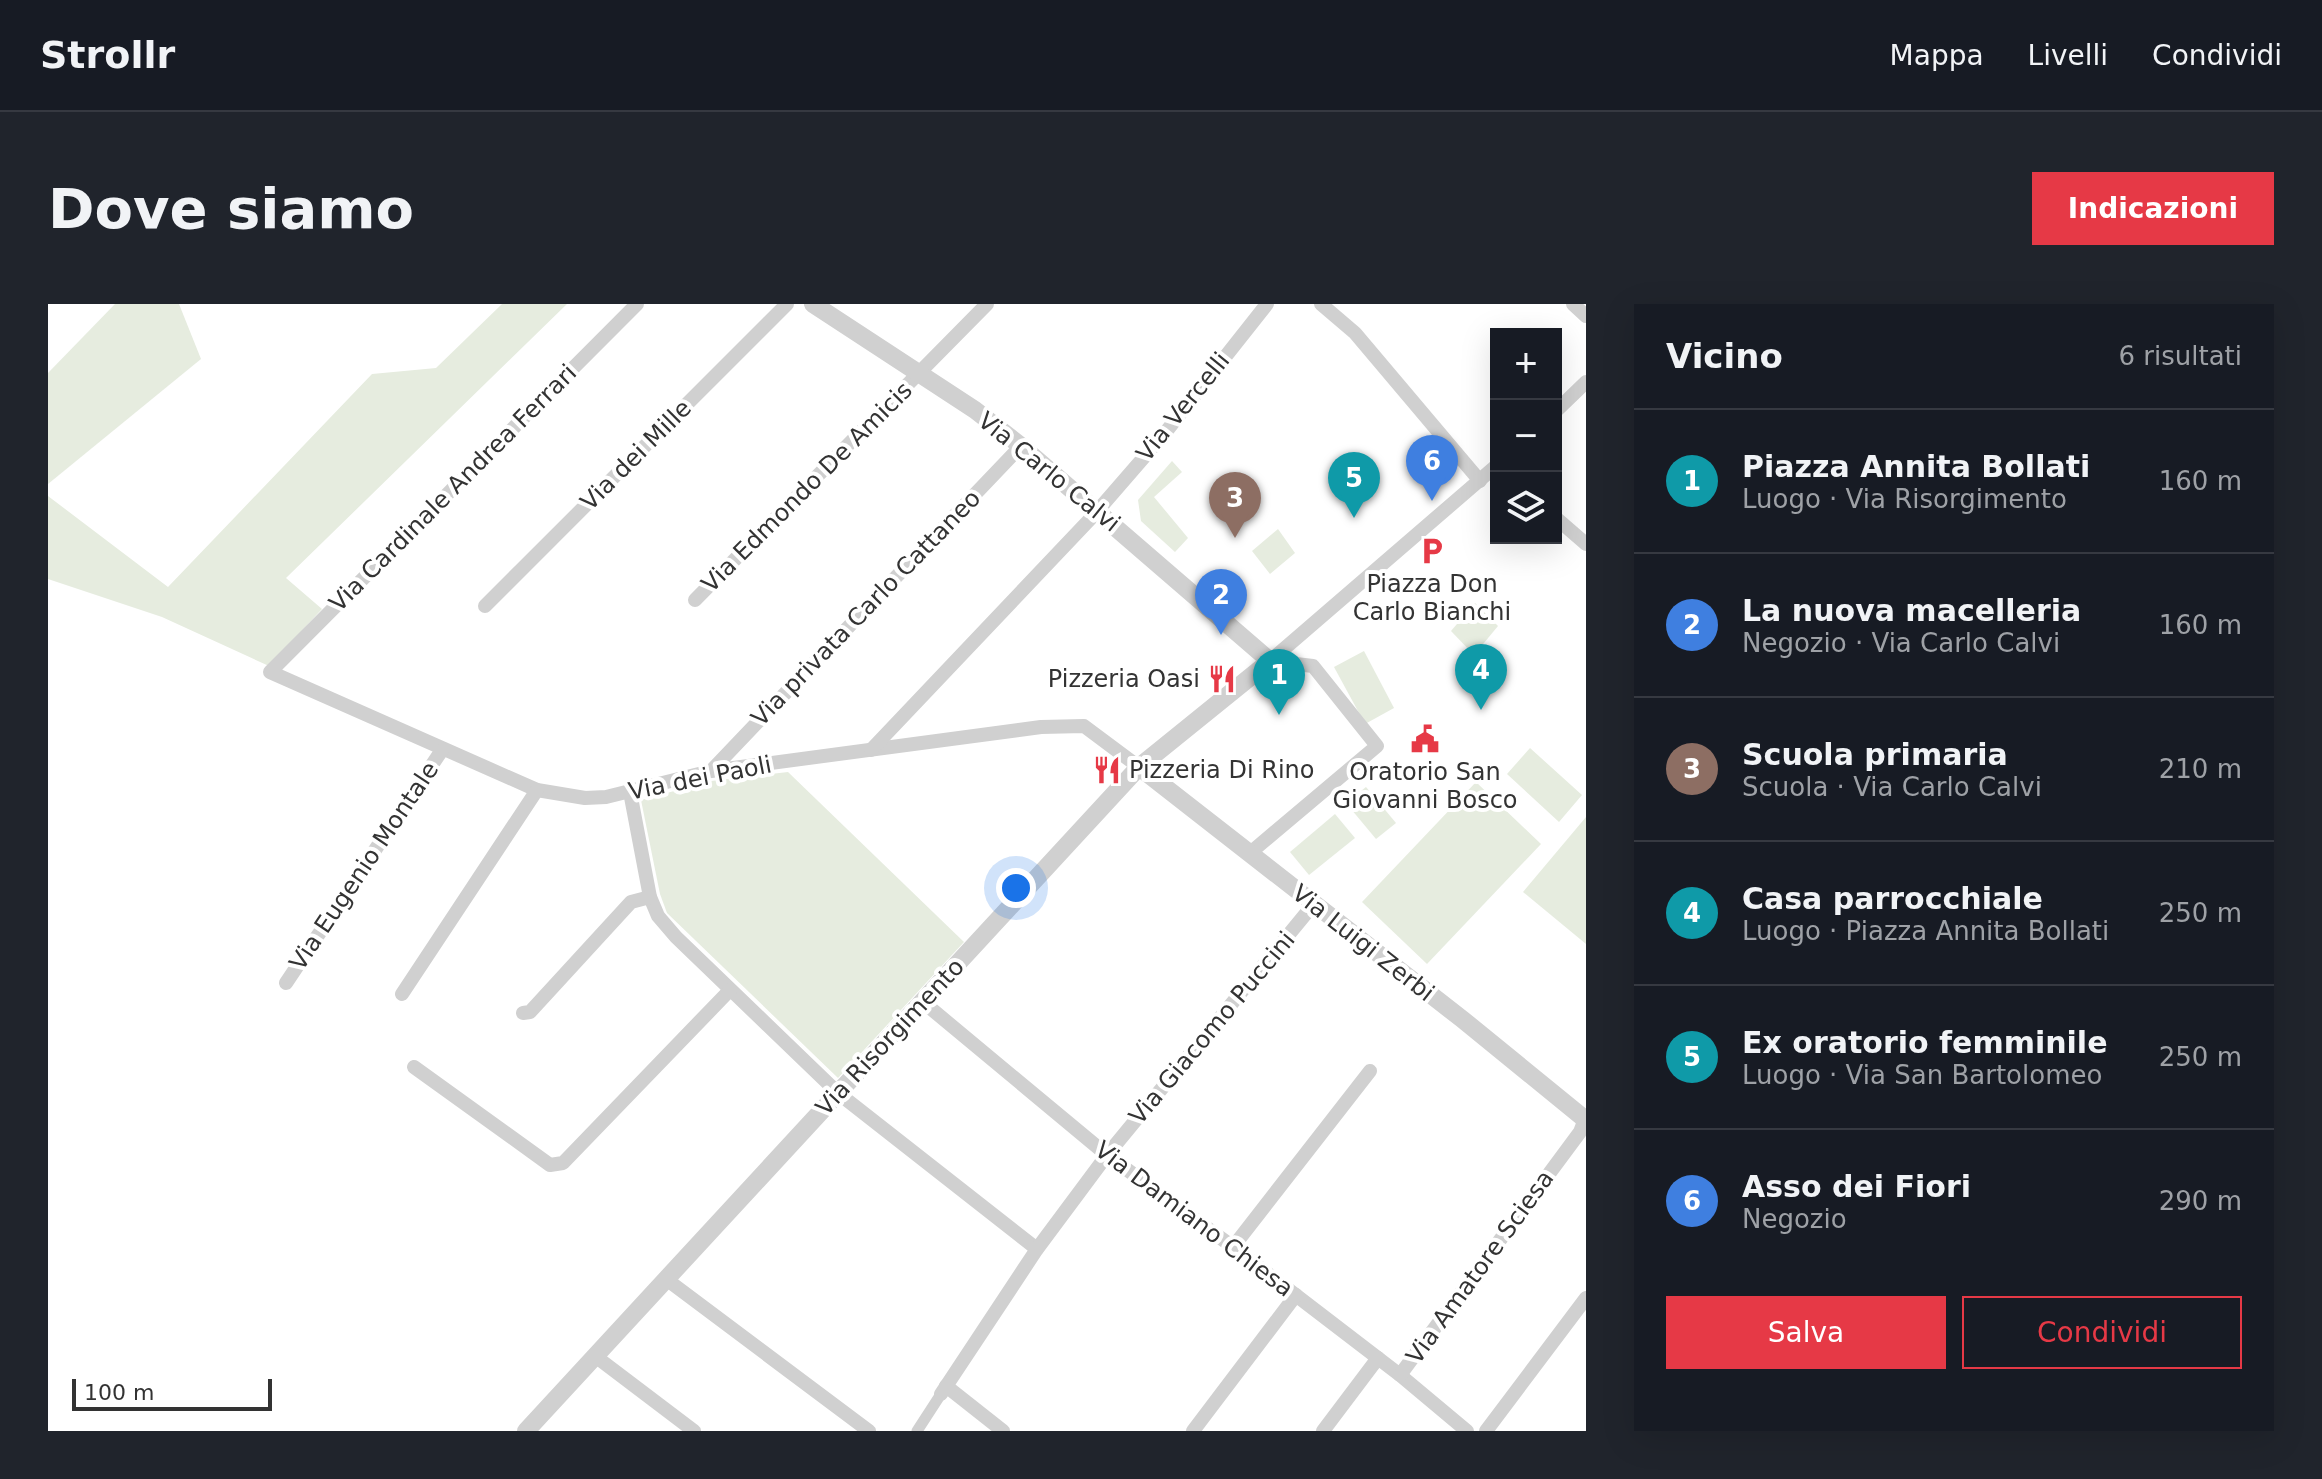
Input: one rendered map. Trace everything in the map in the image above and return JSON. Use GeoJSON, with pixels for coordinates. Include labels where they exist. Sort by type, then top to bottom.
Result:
{"type":"FeatureCollection","features":[{"type":"Feature","properties":{"kind":"street","name":"Via Cardinale Andrea Ferrari"},"geometry":{"type":"LineString","coordinates":[[270,672],[637,304]]}},
{"type":"Feature","properties":{"kind":"street","name":"Via dei Mille"},"geometry":{"type":"LineString","coordinates":[[485,606],[787,304]]}},
{"type":"Feature","properties":{"kind":"street","name":"Via Carlo Calvi"},"geometry":{"type":"LineString","coordinates":[[813,304],[975,410],[1098,510],[1270,661]]}},
{"type":"Feature","properties":{"kind":"street","name":"Via Edmondo De Amicis"},"geometry":{"type":"LineString","coordinates":[[695,600],[987,304]]}},
{"type":"Feature","properties":{"kind":"street","name":"Via Vercelli"},"geometry":{"type":"LineString","coordinates":[[871,750],[1098,510],[1165,433],[1267,304]]}},
{"type":"Feature","properties":{"kind":"street"},"geometry":{"type":"LineString","coordinates":[[1321,304],[1355,333],[1480,481]]}},
{"type":"Feature","properties":{"kind":"street"},"geometry":{"type":"LineString","coordinates":[[1573,304],[1586,316]]}},
{"type":"Feature","properties":{"kind":"street"},"geometry":{"type":"LineString","coordinates":[[1562,405],[1586,382]]}},
{"type":"Feature","properties":{"kind":"street","name":"Via privata Carlo Cattaneo"},"geometry":{"type":"LineString","coordinates":[[711,771],[1021,446]]}},
{"type":"Feature","properties":{"kind":"street"},"geometry":{"type":"LineString","coordinates":[[1270,661],[1490,472]]}},
{"type":"Feature","properties":{"kind":"street"},"geometry":{"type":"LineString","coordinates":[[1480,481],[1490,478]]}},
{"type":"Feature","properties":{"kind":"street"},"geometry":{"type":"LineString","coordinates":[[1562,523],[1586,544]]}},
{"type":"Feature","properties":{"kind":"street"},"geometry":{"type":"LineString","coordinates":[[1250,853],[1377,746],[1313,666],[1270,661]]}},
{"type":"Feature","properties":{"kind":"street","name":"Via Risorgimento"},"geometry":{"type":"LineString","coordinates":[[526,1431],[1139,767],[1270,661]]}},
{"type":"Feature","properties":{"kind":"street","name":"Via dei Paoli"},"geometry":{"type":"LineString","coordinates":[[270,672],[537,790],[585,798],[630,792],[711,771],[1041,727],[1084,726],[1139,767]]}},
{"type":"Feature","properties":{"kind":"street","name":"Via Eugenio Montale"},"geometry":{"type":"LineString","coordinates":[[286,983],[442,750]]}},
{"type":"Feature","properties":{"kind":"street","name":"Via Luigi Zerbi"},"geometry":{"type":"LineString","coordinates":[[1139,767],[1586,1118]]}},
{"type":"Feature","properties":{"kind":"street"},"geometry":{"type":"LineString","coordinates":[[402,994],[537,790]]}},
{"type":"Feature","properties":{"kind":"street"},"geometry":{"type":"LineString","coordinates":[[630,792],[650,897],[658,916],[676,937],[838,1093],[1037,1249]]}},
{"type":"Feature","properties":{"kind":"street"},"geometry":{"type":"LineString","coordinates":[[523,1013],[530,1012],[631,902],[650,897]]}},
{"type":"Feature","properties":{"kind":"street","name":"Via Giacomo Puccini"},"geometry":{"type":"LineString","coordinates":[[917,1431],[1037,1249],[1107,1155],[1313,905]]}},
{"type":"Feature","properties":{"kind":"street"},"geometry":{"type":"LineString","coordinates":[[414,1067],[550,1165],[563,1163],[730,990]]}},
{"type":"Feature","properties":{"kind":"street","name":"Via Damiano Chiesa"},"geometry":{"type":"LineString","coordinates":[[923,1002],[1107,1155],[1296,1295],[1467,1431]]}},
{"type":"Feature","properties":{"kind":"street"},"geometry":{"type":"LineString","coordinates":[[1233,1247],[1370,1071]]}},
{"type":"Feature","properties":{"kind":"street","name":"Via Amatore Sciesa"},"geometry":{"type":"LineString","coordinates":[[1400,1375],[1580,1132],[1586,1118]]}},
{"type":"Feature","properties":{"kind":"street"},"geometry":{"type":"LineString","coordinates":[[666,1279],[869,1431]]}},
{"type":"Feature","properties":{"kind":"street"},"geometry":{"type":"LineString","coordinates":[[1193,1431],[1296,1295]]}},
{"type":"Feature","properties":{"kind":"street"},"geometry":{"type":"LineString","coordinates":[[1486,1431],[1586,1298]]}},
{"type":"Feature","properties":{"kind":"street"},"geometry":{"type":"LineString","coordinates":[[595,1356],[694,1431]]}},
{"type":"Feature","properties":{"kind":"street"},"geometry":{"type":"LineString","coordinates":[[1323,1431],[1378,1358]]}},
{"type":"Feature","properties":{"kind":"street"},"geometry":{"type":"LineString","coordinates":[[944,1390],[1003,1431]]}},
{"type":"Feature","properties":{"kind":"shaded area"},"geometry":{"type":"Polygon","coordinates":[[[115,304],[179,304],[201,359],[48,484],[48,373],[115,304]]]}},
{"type":"Feature","properties":{"kind":"shaded area"},"geometry":{"type":"Polygon","coordinates":[[[502,304],[567,304],[286,578],[322,609],[269,666],[162,617],[48,579],[48,496],[168,587],[372,374],[436,368],[502,304]]]}},
{"type":"Feature","properties":{"kind":"shaded area"},"geometry":{"type":"Polygon","coordinates":[[[1172,461],[1182,472],[1154,497],[1188,538],[1175,552],[1141,521],[1138,500],[1172,461]]]}},
{"type":"Feature","properties":{"kind":"shaded area"},"geometry":{"type":"Polygon","coordinates":[[[1278,529],[1295,553],[1270,574],[1252,551],[1278,529]]]}},
{"type":"Feature","properties":{"kind":"shaded area"},"geometry":{"type":"Polygon","coordinates":[[[1475,603],[1498,626],[1474,655],[1451,631],[1475,603]]]}},
{"type":"Feature","properties":{"kind":"shaded area"},"geometry":{"type":"Polygon","coordinates":[[[1364,651],[1394,708],[1365,724],[1334,667],[1364,651]]]}},
{"type":"Feature","properties":{"kind":"shaded area"},"geometry":{"type":"Polygon","coordinates":[[[1530,748],[1582,795],[1559,822],[1507,774],[1530,748]]]}},
{"type":"Feature","properties":{"kind":"shaded area"},"geometry":{"type":"Polygon","coordinates":[[[788,772],[964,942],[838,1078],[667,913],[660,894],[641,800],[711,781],[788,772]]]}},
{"type":"Feature","properties":{"kind":"shaded area"},"geometry":{"type":"Polygon","coordinates":[[[1476,782],[1541,844],[1427,964],[1362,902],[1476,782]]]}},
{"type":"Feature","properties":{"kind":"shaded area"},"geometry":{"type":"Polygon","coordinates":[[[1366,787],[1396,823],[1376,839],[1346,803],[1366,787]]]}},
{"type":"Feature","properties":{"kind":"shaded area"},"geometry":{"type":"Polygon","coordinates":[[[1335,814],[1355,838],[1309,875],[1290,852],[1335,814]]]}},
{"type":"Feature","properties":{"kind":"shaded area"},"geometry":{"type":"Polygon","coordinates":[[[1586,817],[1586,944],[1523,892],[1586,817]]]}},
{"type":"Feature","properties":{"kind":"place","name":"Asso dei Fiori"},"geometry":{"type":"Point","coordinates":[1432,501]}},
{"type":"Feature","properties":{"kind":"place","name":"Ex oratorio femminile"},"geometry":{"type":"Point","coordinates":[1354,518]}},
{"type":"Feature","properties":{"kind":"place","name":"Scuola primaria"},"geometry":{"type":"Point","coordinates":[1235,538]}},
{"type":"Feature","properties":{"kind":"place","name":"Piazza Don Carlo Bianchi"},"geometry":{"type":"Point","coordinates":[1432,551]}},
{"type":"Feature","properties":{"kind":"place","name":"La nuova macelleria"},"geometry":{"type":"Point","coordinates":[1221,635]}},
{"type":"Feature","properties":{"kind":"place","name":"Pizzeria Oasi"},"geometry":{"type":"Point","coordinates":[1222,679]}},
{"type":"Feature","properties":{"kind":"place","name":"Casa parrocchiale"},"geometry":{"type":"Point","coordinates":[1481,710]}},
{"type":"Feature","properties":{"kind":"place","name":"Piazza Annita Bollati"},"geometry":{"type":"Point","coordinates":[1279,715]}},
{"type":"Feature","properties":{"kind":"place","name":"Oratorio San Giovanni Bosco"},"geometry":{"type":"Point","coordinates":[1425,739]}},
{"type":"Feature","properties":{"kind":"place","name":"Pizzeria Di Rino"},"geometry":{"type":"Point","coordinates":[1107,770]}}]}
